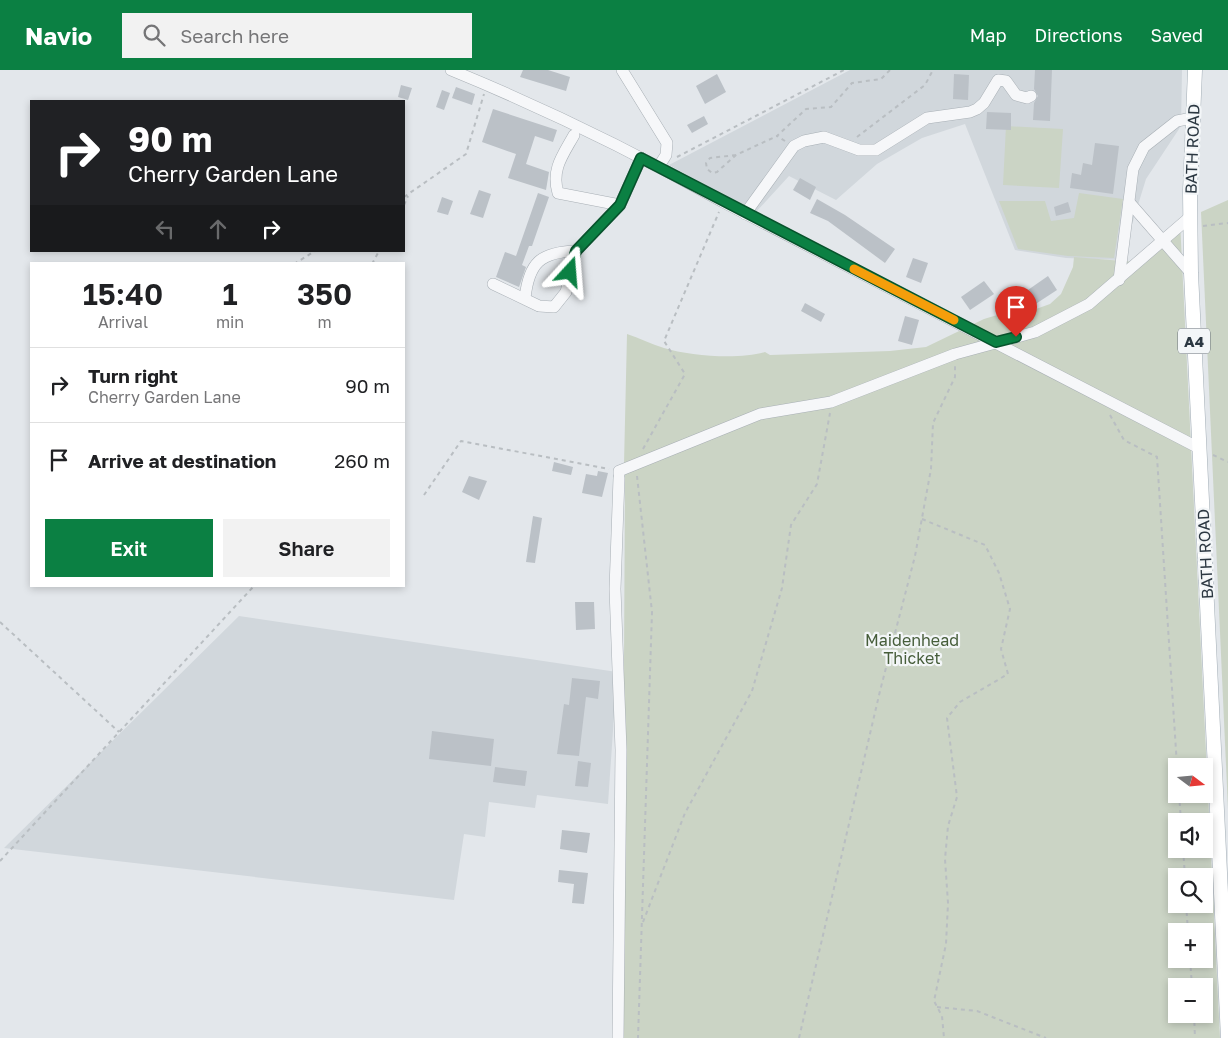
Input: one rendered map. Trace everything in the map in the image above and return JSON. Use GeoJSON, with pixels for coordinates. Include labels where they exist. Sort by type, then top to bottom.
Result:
{"type":"FeatureCollection","features":[{"type":"Feature","properties":{"kind":"main road","name":"BATH ROAD"},"geometry":{"type":"LineString","coordinates":[[1195,70],[1192,118],[1191,273],[1228,1038]]}},
{"type":"Feature","properties":{"kind":"street"},"geometry":{"type":"LineString","coordinates":[[451,70],[487,84],[659,166],[745,214],[1199,448]]}},
{"type":"Feature","properties":{"kind":"street"},"geometry":{"type":"LineString","coordinates":[[622,70],[666,142],[666,155],[659,166]]}},
{"type":"Feature","properties":{"kind":"street"},"geometry":{"type":"LineString","coordinates":[[745,214],[794,146],[809,138],[824,137],[859,150],[876,150],[927,118],[970,112],[978,109],[984,103],[996,82],[1001,80],[1006,81],[1016,95],[1021,97],[1031,96]]}},
{"type":"Feature","properties":{"kind":"street"},"geometry":{"type":"LineString","coordinates":[[1119,280],[1133,169],[1144,147],[1177,121],[1192,118]]}},
{"type":"Feature","properties":{"kind":"street"},"geometry":{"type":"LineString","coordinates":[[574,135],[559,161],[554,179],[558,192],[620,205]]}},
{"type":"Feature","properties":{"kind":"street"},"geometry":{"type":"LineString","coordinates":[[493,284],[539,306],[554,307],[566,292],[576,251],[620,205],[641,158]]}},
{"type":"Feature","properties":{"kind":"street"},"geometry":{"type":"LineString","coordinates":[[1129,202],[1191,273]]}},
{"type":"Feature","properties":{"kind":"street"},"geometry":{"type":"LineString","coordinates":[[618,1038],[621,750],[615,589],[619,475],[635,464],[760,414],[831,402],[955,354],[1035,332],[1089,304],[1162,241],[1190,222]]}},
{"type":"Feature","properties":{"kind":"street"},"geometry":{"type":"LineString","coordinates":[[525,298],[527,282],[540,259],[556,252],[576,251]]}},
{"type":"Feature","properties":{"kind":"path"},"geometry":{"type":"LineString","coordinates":[[676,157],[844,70]]}},
{"type":"Feature","properties":{"kind":"path"},"geometry":{"type":"LineString","coordinates":[[736,155],[718,172],[712,173],[707,168],[706,163],[710,158],[736,155],[777,136],[806,109],[831,108],[852,83],[881,78],[890,70]]}},
{"type":"Feature","properties":{"kind":"path"},"geometry":{"type":"LineString","coordinates":[[855,138],[925,85],[932,70]]}},
{"type":"Feature","properties":{"kind":"path"},"geometry":{"type":"LineString","coordinates":[[405,196],[466,154],[487,84]]}},
{"type":"Feature","properties":{"kind":"path"},"geometry":{"type":"LineString","coordinates":[[777,136],[794,146]]}},
{"type":"Feature","properties":{"kind":"path"},"geometry":{"type":"LineString","coordinates":[[405,202],[410,194]]}},
{"type":"Feature","properties":{"kind":"path"},"geometry":{"type":"LineString","coordinates":[[638,1038],[652,612],[635,464],[685,374],[664,341],[724,202]]}},
{"type":"Feature","properties":{"kind":"path"},"geometry":{"type":"LineString","coordinates":[[1190,222],[1228,223]]}},
{"type":"Feature","properties":{"kind":"path"},"geometry":{"type":"LineString","coordinates":[[297,262],[313,252]]}},
{"type":"Feature","properties":{"kind":"path"},"geometry":{"type":"LineString","coordinates":[[799,1038],[922,518],[931,469],[933,423],[955,377],[955,354]]}},
{"type":"Feature","properties":{"kind":"path"},"geometry":{"type":"LineString","coordinates":[[1107,400],[1106,408],[1124,440],[1156,457],[1176,758]]}},
{"type":"Feature","properties":{"kind":"path"},"geometry":{"type":"LineString","coordinates":[[642,924],[685,813],[752,691],[782,588],[791,525],[817,484],[831,402]]}},
{"type":"Feature","properties":{"kind":"path"},"geometry":{"type":"LineString","coordinates":[[424,495],[462,441],[619,475]]}},
{"type":"Feature","properties":{"kind":"path"},"geometry":{"type":"LineString","coordinates":[[1199,448],[1228,462]]}},
{"type":"Feature","properties":{"kind":"path"},"geometry":{"type":"LineString","coordinates":[[922,518],[985,545],[999,572],[1010,610],[1002,649],[1008,674],[960,702],[948,718],[957,796],[948,826],[946,851],[948,903],[946,944],[934,1001],[942,1016],[944,1038]]}},
{"type":"Feature","properties":{"kind":"path"},"geometry":{"type":"LineString","coordinates":[[0,861],[253,587]]}},
{"type":"Feature","properties":{"kind":"path"},"geometry":{"type":"LineString","coordinates":[[0,622],[119,732]]}},
{"type":"Feature","properties":{"kind":"path"},"geometry":{"type":"LineString","coordinates":[[937,1007],[977,1011],[1046,1038]]}},
{"type":"Feature","properties":{"kind":"path"},"geometry":{"type":"LineString","coordinates":[[1194,1023],[1195,1038]]}},
{"type":"Feature","properties":{"kind":"shaded area"},"geometry":{"type":"Polygon","coordinates":[[[850,70],[1182,70],[1181,126],[1146,179],[1121,260],[1066,258],[1015,250],[965,124],[922,138],[877,164],[836,200],[789,176],[755,213],[669,165],[850,70]]]}},
{"type":"Feature","properties":{"kind":"shaded area"},"geometry":{"type":"Polygon","coordinates":[[[239,616],[617,672],[608,804],[537,795],[535,808],[489,802],[485,837],[464,834],[454,900],[4,848],[239,616]]]}},
{"type":"Feature","properties":{"kind":"green space"},"geometry":{"type":"Polygon","coordinates":[[[1006,126],[1063,129],[1059,188],[1003,185],[1006,126]]]}},
{"type":"Feature","properties":{"kind":"green space"},"geometry":{"type":"Polygon","coordinates":[[[1079,193],[1123,199],[1114,258],[1068,256],[1018,249],[999,201],[1045,201],[1051,221],[1074,218],[1079,193]]]}},
{"type":"Feature","properties":{"kind":"green space"},"geometry":{"type":"Polygon","coordinates":[[[1228,200],[1228,809],[1201,212],[1228,200]]]}},
{"type":"Feature","properties":{"kind":"green space","name":"Maidenhead Thicket"},"geometry":{"type":"Polygon","coordinates":[[[1180,221],[1206,758],[1168,758],[1168,803],[1208,803],[1209,813],[1168,813],[1168,858],[1211,858],[1212,868],[1168,868],[1168,913],[1213,913],[1213,895],[1220,1038],[622,1038],[624,464],[627,334],[675,351],[714,356],[742,356],[765,352],[770,355],[890,351],[926,347],[984,319],[1017,309],[1036,309],[1050,304],[1061,294],[1073,267],[1074,257],[1135,262],[1180,221]]]}},
{"type":"Feature","properties":{"kind":"building"},"geometry":{"type":"Polygon","coordinates":[[[523,70],[548,70],[570,77],[566,91],[520,77],[523,70]]]}},
{"type":"Feature","properties":{"kind":"building"},"geometry":{"type":"Polygon","coordinates":[[[1035,70],[1052,70],[1050,121],[1033,120],[1034,103],[1038,96],[1034,89],[1035,70]]]}},
{"type":"Feature","properties":{"kind":"building"},"geometry":{"type":"Polygon","coordinates":[[[717,74],[726,92],[705,104],[696,86],[717,74]]]}},
{"type":"Feature","properties":{"kind":"building"},"geometry":{"type":"Polygon","coordinates":[[[954,74],[969,75],[968,100],[953,99],[954,74]]]}},
{"type":"Feature","properties":{"kind":"building"},"geometry":{"type":"Polygon","coordinates":[[[401,85],[412,88],[408,100],[398,97],[401,85]]]}},
{"type":"Feature","properties":{"kind":"building"},"geometry":{"type":"Polygon","coordinates":[[[456,87],[475,94],[472,105],[452,98],[456,87]]]}},
{"type":"Feature","properties":{"kind":"building"},"geometry":{"type":"Polygon","coordinates":[[[442,90],[450,93],[444,110],[436,107],[442,90]]]}},
{"type":"Feature","properties":{"kind":"building"},"geometry":{"type":"Polygon","coordinates":[[[493,109],[557,130],[553,142],[535,136],[526,164],[549,172],[546,190],[508,178],[516,154],[482,142],[493,109]]]}},
{"type":"Feature","properties":{"kind":"building"},"geometry":{"type":"Polygon","coordinates":[[[987,112],[1011,113],[1011,130],[986,129],[987,112]]]}},
{"type":"Feature","properties":{"kind":"building"},"geometry":{"type":"Polygon","coordinates":[[[704,116],[708,124],[692,133],[687,125],[704,116]]]}},
{"type":"Feature","properties":{"kind":"building"},"geometry":{"type":"Polygon","coordinates":[[[1095,143],[1119,146],[1113,194],[1070,188],[1072,173],[1081,175],[1083,163],[1092,165],[1095,143]]]}},
{"type":"Feature","properties":{"kind":"building"},"geometry":{"type":"Polygon","coordinates":[[[800,178],[816,187],[810,200],[793,190],[800,178]]]}},
{"type":"Feature","properties":{"kind":"building"},"geometry":{"type":"Polygon","coordinates":[[[479,190],[491,194],[483,218],[470,214],[479,190]]]}},
{"type":"Feature","properties":{"kind":"building"},"geometry":{"type":"Polygon","coordinates":[[[538,193],[549,197],[532,246],[529,246],[522,265],[526,267],[519,287],[496,277],[505,252],[516,256],[538,193]]]}},
{"type":"Feature","properties":{"kind":"building"},"geometry":{"type":"Polygon","coordinates":[[[442,197],[453,201],[448,215],[437,212],[442,197]]]}},
{"type":"Feature","properties":{"kind":"building"},"geometry":{"type":"Polygon","coordinates":[[[817,199],[845,215],[895,249],[885,263],[828,221],[810,213],[817,199]]]}},
{"type":"Feature","properties":{"kind":"building"},"geometry":{"type":"Polygon","coordinates":[[[1068,202],[1071,212],[1056,216],[1054,207],[1068,202]]]}},
{"type":"Feature","properties":{"kind":"building"},"geometry":{"type":"Polygon","coordinates":[[[913,258],[928,263],[921,283],[906,277],[913,258]]]}},
{"type":"Feature","properties":{"kind":"building"},"geometry":{"type":"Polygon","coordinates":[[[1048,276],[1057,290],[1034,305],[1025,292],[1048,276]]]}},
{"type":"Feature","properties":{"kind":"building"},"geometry":{"type":"Polygon","coordinates":[[[984,281],[994,294],[970,310],[961,297],[984,281]]]}},
{"type":"Feature","properties":{"kind":"building"},"geometry":{"type":"Polygon","coordinates":[[[805,303],[825,314],[821,322],[801,311],[805,303]]]}},
{"type":"Feature","properties":{"kind":"building"},"geometry":{"type":"Polygon","coordinates":[[[905,316],[919,320],[912,345],[898,341],[905,316]]]}},
{"type":"Feature","properties":{"kind":"building"},"geometry":{"type":"Polygon","coordinates":[[[554,462],[573,467],[571,475],[552,471],[554,462]]]}},
{"type":"Feature","properties":{"kind":"building"},"geometry":{"type":"Polygon","coordinates":[[[598,471],[608,473],[602,497],[582,493],[586,474],[597,476],[598,471]]]}},
{"type":"Feature","properties":{"kind":"building"},"geometry":{"type":"Polygon","coordinates":[[[469,476],[487,481],[479,500],[462,492],[469,476]]]}},
{"type":"Feature","properties":{"kind":"building"},"geometry":{"type":"Polygon","coordinates":[[[533,516],[542,518],[535,563],[526,562],[533,516]]]}},
{"type":"Feature","properties":{"kind":"building"},"geometry":{"type":"Polygon","coordinates":[[[575,602],[594,602],[595,629],[576,630],[575,602]]]}},
{"type":"Feature","properties":{"kind":"building"},"geometry":{"type":"Polygon","coordinates":[[[572,678],[600,681],[598,699],[586,697],[579,756],[557,754],[564,704],[569,705],[572,678]]]}},
{"type":"Feature","properties":{"kind":"building"},"geometry":{"type":"Polygon","coordinates":[[[432,731],[494,739],[491,766],[429,759],[432,731]]]}},
{"type":"Feature","properties":{"kind":"building"},"geometry":{"type":"Polygon","coordinates":[[[578,761],[591,763],[588,787],[575,786],[578,761]]]}},
{"type":"Feature","properties":{"kind":"building"},"geometry":{"type":"Polygon","coordinates":[[[495,767],[527,771],[525,786],[493,782],[495,767]]]}},
{"type":"Feature","properties":{"kind":"building"},"geometry":{"type":"Polygon","coordinates":[[[562,830],[590,833],[587,853],[560,849],[562,830]]]}},
{"type":"Feature","properties":{"kind":"building"},"geometry":{"type":"Polygon","coordinates":[[[559,870],[588,873],[584,904],[572,903],[574,884],[558,882],[559,870]]]}},
{"type":"Feature","properties":{"kind":"slow traffic"},"geometry":{"type":"LineString","coordinates":[[854,269],[954,320]]}},
{"type":"Feature","properties":{"kind":"route"},"geometry":{"type":"LineString","coordinates":[[570,272],[576,251],[620,205],[641,158],[745,214],[996,342],[1016,337]]}}]}
